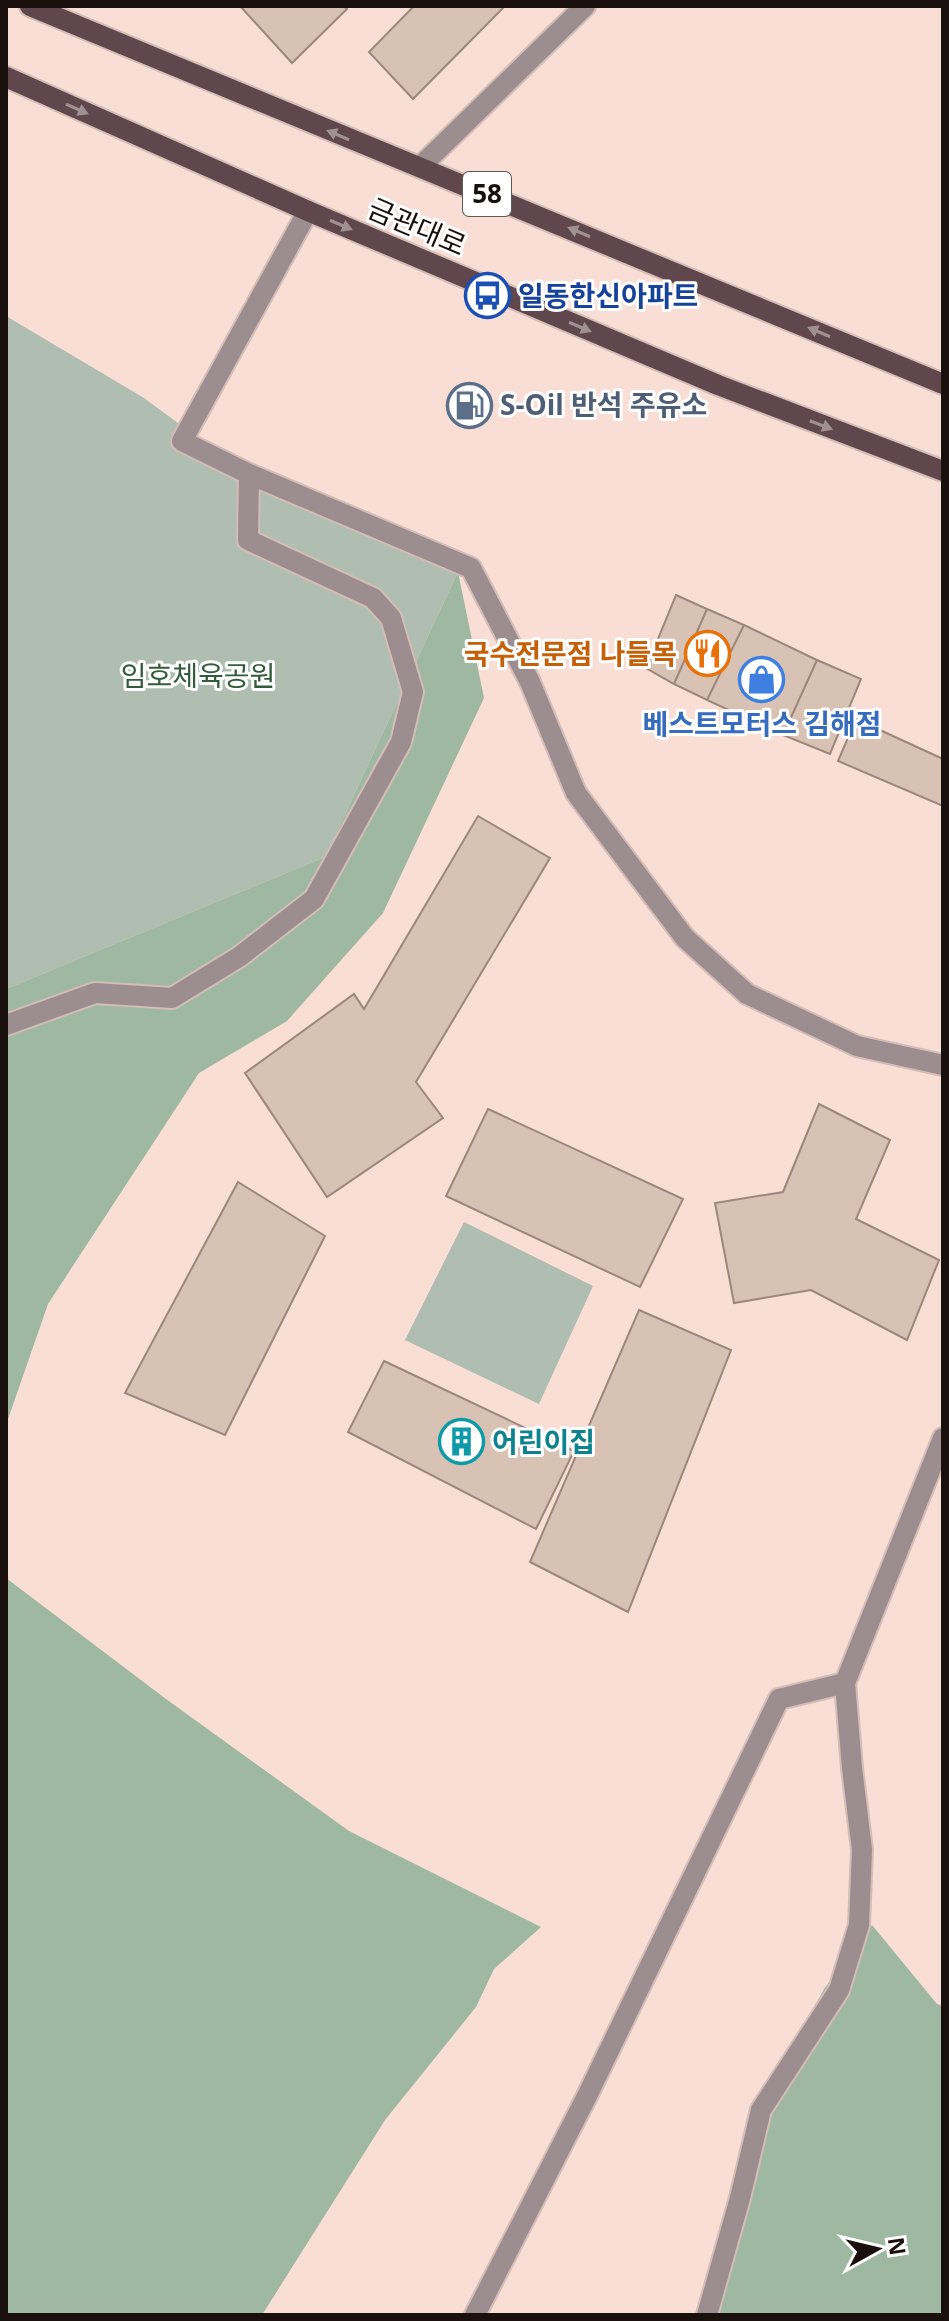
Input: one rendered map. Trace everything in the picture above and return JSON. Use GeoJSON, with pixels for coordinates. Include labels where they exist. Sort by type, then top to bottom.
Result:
{"type":"FeatureCollection","features":[{"type":"Feature","properties":{"kind":"main road","name":"금관대로"},"geometry":{"type":"LineString","coordinates":[[30,6],[943,384]]}},
{"type":"Feature","properties":{"kind":"main road","name":"금관대로"},"geometry":{"type":"LineString","coordinates":[[6,77],[308,211],[718,385],[943,471]]}},
{"type":"Feature","properties":{"kind":"street"},"geometry":{"type":"LineString","coordinates":[[421,166],[585,6]]}},
{"type":"Feature","properties":{"kind":"street"},"geometry":{"type":"LineString","coordinates":[[308,211],[182,441],[249,474],[471,568],[530,682],[576,793],[685,938],[747,994],[857,1046],[943,1065]]}},
{"type":"Feature","properties":{"kind":"street"},"geometry":{"type":"LineString","coordinates":[[6,1025],[95,993],[172,998],[239,957],[314,899],[401,742],[413,692],[391,618],[373,598],[248,540],[249,474]]}},
{"type":"Feature","properties":{"kind":"street"},"geometry":{"type":"LineString","coordinates":[[707,2315],[761,2110],[839,1990],[859,1925],[862,1850],[845,1683],[943,1438]]}},
{"type":"Feature","properties":{"kind":"street"},"geometry":{"type":"LineString","coordinates":[[475,2315],[587,2096],[779,1699],[845,1683]]}},
{"type":"Feature","properties":{"kind":"green space","name":"임호체육공원"},"geometry":{"type":"Polygon","coordinates":[[[6,316],[144,398],[284,501],[458,572],[325,857],[6,989],[6,316]]]}},
{"type":"Feature","properties":{"kind":"green space"},"geometry":{"type":"Polygon","coordinates":[[[458,572],[484,698],[383,913],[287,1021],[199,1073],[48,1304],[7,1422],[6,1436],[6,989],[325,857],[458,572]]]}},
{"type":"Feature","properties":{"kind":"green space"},"geometry":{"type":"Polygon","coordinates":[[[464,1222],[593,1286],[539,1404],[405,1340],[464,1222]]]}},
{"type":"Feature","properties":{"kind":"green space"},"geometry":{"type":"Polygon","coordinates":[[[6,1578],[166,1699],[349,1831],[541,1927],[494,1969],[476,2007],[385,2120],[262,2315],[6,2315],[6,1578]]]}},
{"type":"Feature","properties":{"kind":"green space"},"geometry":{"type":"Polygon","coordinates":[[[872,1925],[937,2004],[943,2006],[943,2315],[714,2315],[764,2101],[824,1989],[872,1925]]]}},
{"type":"Feature","properties":{"kind":"building"},"geometry":{"type":"Polygon","coordinates":[[[240,6],[344,6],[347,9],[292,63],[240,6]]]}},
{"type":"Feature","properties":{"kind":"building"},"geometry":{"type":"Polygon","coordinates":[[[414,6],[505,6],[413,99],[369,52],[414,6]]]}},
{"type":"Feature","properties":{"kind":"building"},"geometry":{"type":"Polygon","coordinates":[[[676,595],[707,609],[674,684],[646,668],[676,595]]]}},
{"type":"Feature","properties":{"kind":"building","name":"국수전문점 나들목"},"geometry":{"type":"Polygon","coordinates":[[[707,609],[744,625],[707,700],[674,684],[707,609]]]}},
{"type":"Feature","properties":{"kind":"building","name":"베스트모터스 김해점"},"geometry":{"type":"Polygon","coordinates":[[[744,625],[817,660],[783,735],[707,700],[744,625]]]}},
{"type":"Feature","properties":{"kind":"building"},"geometry":{"type":"Polygon","coordinates":[[[817,660],[861,679],[830,754],[783,735],[817,660]]]}},
{"type":"Feature","properties":{"kind":"building"},"geometry":{"type":"Polygon","coordinates":[[[856,719],[943,759],[943,806],[838,761],[856,719]]]}},
{"type":"Feature","properties":{"kind":"building"},"geometry":{"type":"Polygon","coordinates":[[[478,816],[550,858],[416,1082],[443,1118],[327,1197],[245,1073],[354,994],[364,1009],[478,816]]]}},
{"type":"Feature","properties":{"kind":"building"},"geometry":{"type":"Polygon","coordinates":[[[819,1104],[890,1140],[856,1219],[939,1260],[907,1340],[811,1290],[734,1303],[715,1203],[783,1192],[819,1104]]]}},
{"type":"Feature","properties":{"kind":"building"},"geometry":{"type":"Polygon","coordinates":[[[488,1109],[683,1199],[640,1287],[446,1196],[488,1109]]]}},
{"type":"Feature","properties":{"kind":"building"},"geometry":{"type":"Polygon","coordinates":[[[238,1182],[325,1236],[225,1435],[125,1393],[238,1182]]]}},
{"type":"Feature","properties":{"kind":"building"},"geometry":{"type":"Polygon","coordinates":[[[639,1310],[731,1350],[628,1612],[530,1562],[639,1310]]]}},
{"type":"Feature","properties":{"kind":"building","name":"어린이집"},"geometry":{"type":"Polygon","coordinates":[[[384,1361],[574,1451],[536,1529],[348,1432],[384,1361]]]}},
{"type":"Feature","properties":{"kind":"place","name":"일동한신아파트"},"geometry":{"type":"Point","coordinates":[487,296]}},
{"type":"Feature","properties":{"kind":"place","name":"S-Oil 반석 주유소"},"geometry":{"type":"Point","coordinates":[469,405]}},
{"type":"Feature","properties":{"kind":"place","name":"국수전문점 나들목"},"geometry":{"type":"Point","coordinates":[708,654]}},
{"type":"Feature","properties":{"kind":"place","name":"베스트모터스 김해점"},"geometry":{"type":"Point","coordinates":[762,680]}},
{"type":"Feature","properties":{"kind":"place","name":"어린이집"},"geometry":{"type":"Point","coordinates":[461,1442]}}]}
